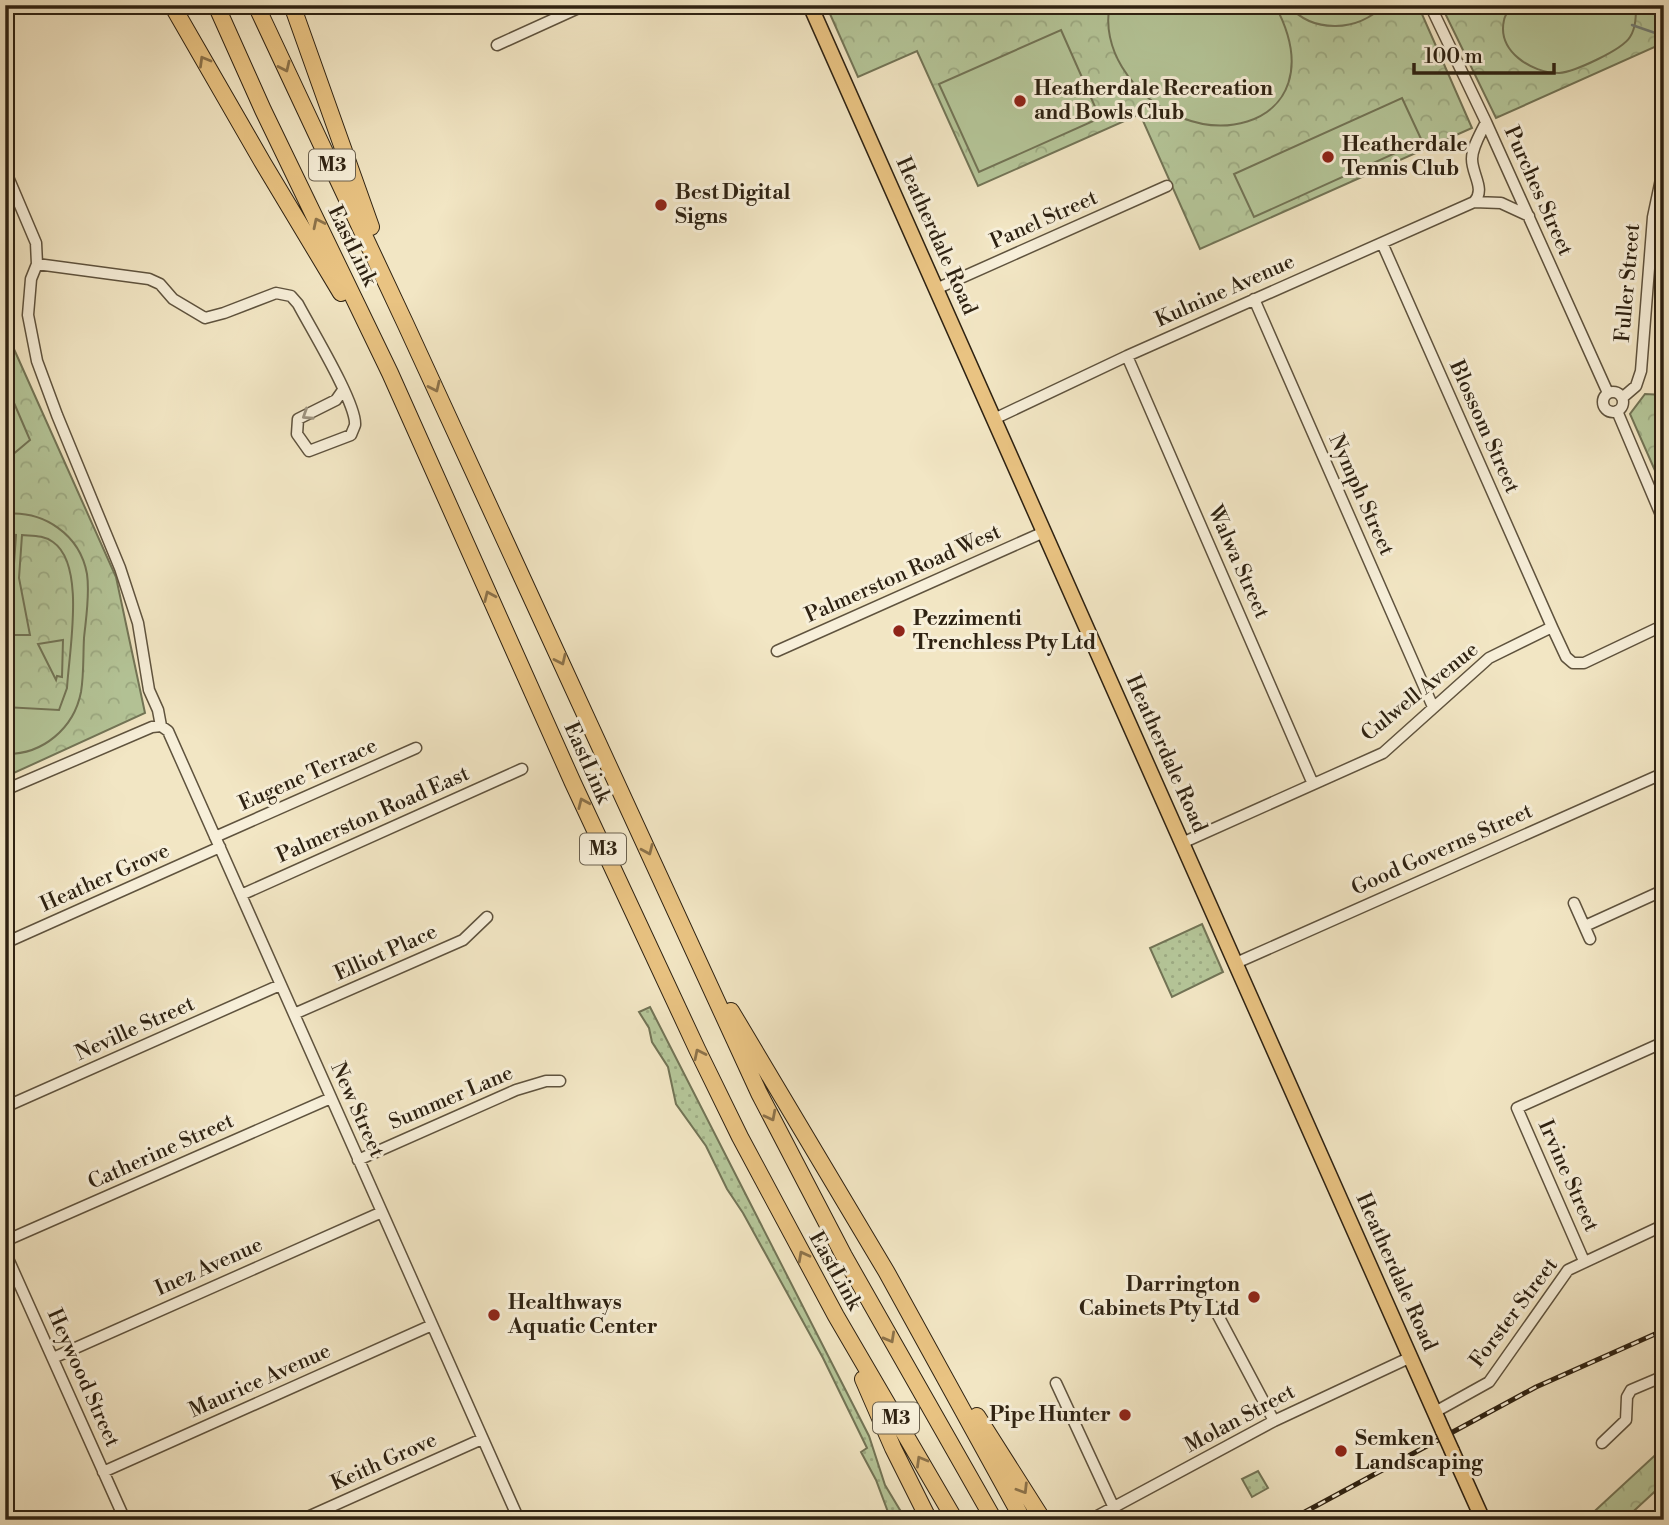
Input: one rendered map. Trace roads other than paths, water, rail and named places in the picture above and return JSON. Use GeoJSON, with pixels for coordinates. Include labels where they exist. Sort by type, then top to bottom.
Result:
{"type":"FeatureCollection","features":[{"type":"Feature","properties":{"kind":"highway"},"geometry":{"type":"LineString","coordinates":[[172,5],[262,163],[390,373]]}},
{"type":"Feature","properties":{"kind":"highway","name":"EastLink"},"geometry":{"type":"LineString","coordinates":[[216,5],[263,110],[390,373],[662,976],[740,1137],[836,1317],[955,1520]]}},
{"type":"Feature","properties":{"kind":"highway","name":"EastLink"},"geometry":{"type":"LineString","coordinates":[[256,5],[759,1093],[844,1256],[994,1520]]}},
{"type":"Feature","properties":{"kind":"highway"},"geometry":{"type":"LineString","coordinates":[[292,5],[406,325]]}},
{"type":"Feature","properties":{"kind":"highway"},"geometry":{"type":"LineString","coordinates":[[690,943],[919,1329],[1023,1520]]}},
{"type":"Feature","properties":{"kind":"highway"},"geometry":{"type":"LineString","coordinates":[[836,1317],[893,1448],[929,1520]]}},
{"type":"Feature","properties":{"kind":"highway"},"geometry":{"type":"LineString","coordinates":[[919,1329],[1043,1520]]}},
{"type":"Feature","properties":{"kind":"main road","name":"Heatherdale Road"},"geometry":{"type":"LineString","coordinates":[[810,5],[1483,1520]]}},
{"type":"Feature","properties":{"kind":"street"},"geometry":{"type":"LineString","coordinates":[[497,45],[586,5]]}},
{"type":"Feature","properties":{"kind":"street","name":"Purches Street"},"geometry":{"type":"LineString","coordinates":[[1430,5],[1486,122],[1608,393],[1604,404],[1610,411],[1617,411],[1664,522]]}},
{"type":"Feature","properties":{"kind":"street"},"geometry":{"type":"LineString","coordinates":[[1474,202],[1479,197],[1479,189],[1472,160],[1475,145],[1486,122]]}},
{"type":"Feature","properties":{"kind":"street","name":"Fuller Street"},"geometry":{"type":"LineString","coordinates":[[1622,398],[1636,386],[1641,371],[1653,217],[1664,165]]}},
{"type":"Feature","properties":{"kind":"street"},"geometry":{"type":"LineString","coordinates":[[5,170],[33,236],[37,264],[149,279],[160,284],[173,299],[205,318],[276,293],[290,296],[298,304],[343,390],[352,409],[355,425],[351,435],[309,450],[297,434],[298,419],[336,400],[343,390]]}},
{"type":"Feature","properties":{"kind":"street","name":"Panel Street"},"geometry":{"type":"LineString","coordinates":[[936,289],[1167,186]]}},
{"type":"Feature","properties":{"kind":"street"},"geometry":{"type":"LineString","coordinates":[[1474,202],[1501,203],[1528,216]]}},
{"type":"Feature","properties":{"kind":"street","name":"Kulnine Avenue"},"geometry":{"type":"LineString","coordinates":[[994,419],[1127,356],[1474,202]]}},
{"type":"Feature","properties":{"kind":"street","name":"Blossom Street"},"geometry":{"type":"LineString","coordinates":[[1382,243],[1552,627]]}},
{"type":"Feature","properties":{"kind":"street","name":"New Street"},"geometry":{"type":"LineString","coordinates":[[37,264],[31,279],[28,315],[37,361],[120,568],[138,623],[149,690],[158,710],[156,727],[167,731],[519,1520]]}},
{"type":"Feature","properties":{"kind":"street","name":"Nymph Street"},"geometry":{"type":"LineString","coordinates":[[1254,299],[1433,707]]}},
{"type":"Feature","properties":{"kind":"street","name":"Walwa Street"},"geometry":{"type":"LineString","coordinates":[[1127,356],[1313,784]]}},
{"type":"Feature","properties":{"kind":"street"},"geometry":{"type":"LineString","coordinates":[[1608,393],[1615,392],[1622,398],[1621,407],[1617,411]]}},
{"type":"Feature","properties":{"kind":"street","name":"Palmerston Road West"},"geometry":{"type":"LineString","coordinates":[[777,651],[1044,532]]}},
{"type":"Feature","properties":{"kind":"street"},"geometry":{"type":"LineString","coordinates":[[1552,627],[1566,657],[1573,663],[1584,663],[1664,625]]}},
{"type":"Feature","properties":{"kind":"street","name":"Culwell Avenue"},"geometry":{"type":"LineString","coordinates":[[1182,843],[1383,753],[1489,658],[1552,627]]}},
{"type":"Feature","properties":{"kind":"street"},"geometry":{"type":"LineString","coordinates":[[5,790],[156,727]]}},
{"type":"Feature","properties":{"kind":"street","name":"Eugene Terrace"},"geometry":{"type":"LineString","coordinates":[[217,842],[416,748]]}},
{"type":"Feature","properties":{"kind":"street","name":"Palmerston Road East"},"geometry":{"type":"LineString","coordinates":[[241,895],[522,769]]}},
{"type":"Feature","properties":{"kind":"street","name":"Good Governs Street"},"geometry":{"type":"LineString","coordinates":[[1236,963],[1664,773]]}},
{"type":"Feature","properties":{"kind":"street","name":"Heather Grove"},"geometry":{"type":"LineString","coordinates":[[5,943],[217,842]]}},
{"type":"Feature","properties":{"kind":"street"},"geometry":{"type":"LineString","coordinates":[[1585,926],[1664,890]]}},
{"type":"Feature","properties":{"kind":"street"},"geometry":{"type":"LineString","coordinates":[[1574,903],[1590,939]]}},
{"type":"Feature","properties":{"kind":"street","name":"Elliot Place"},"geometry":{"type":"LineString","coordinates":[[293,1014],[463,940],[487,917]]}},
{"type":"Feature","properties":{"kind":"street","name":"Neville Street"},"geometry":{"type":"LineString","coordinates":[[5,1107],[280,985]]}},
{"type":"Feature","properties":{"kind":"street","name":"Irvine Street"},"geometry":{"type":"LineString","coordinates":[[1584,1261],[1517,1108],[1664,1042]]}},
{"type":"Feature","properties":{"kind":"street","name":"Summer Lane"},"geometry":{"type":"LineString","coordinates":[[358,1160],[516,1090],[546,1081],[560,1081]]}},
{"type":"Feature","properties":{"kind":"street","name":"Catherine Street"},"geometry":{"type":"LineString","coordinates":[[5,1241],[331,1098]]}},
{"type":"Feature","properties":{"kind":"street","name":"Inez Avenue"},"geometry":{"type":"LineString","coordinates":[[53,1358],[382,1212]]}},
{"type":"Feature","properties":{"kind":"street","name":"Forster Street"},"geometry":{"type":"LineString","coordinates":[[1435,1412],[1489,1382],[1568,1270],[1664,1225]]}},
{"type":"Feature","properties":{"kind":"street","name":"Heywood Street"},"geometry":{"type":"LineString","coordinates":[[5,1252],[125,1520]]}},
{"type":"Feature","properties":{"kind":"street"},"geometry":{"type":"LineString","coordinates":[[1213,1306],[1274,1421]]}},
{"type":"Feature","properties":{"kind":"street","name":"Maurice Avenue"},"geometry":{"type":"LineString","coordinates":[[103,1472],[432,1325]]}},
{"type":"Feature","properties":{"kind":"street","name":"Molan Street"},"geometry":{"type":"LineString","coordinates":[[1090,1520],[1274,1421],[1411,1357]]}},
{"type":"Feature","properties":{"kind":"street"},"geometry":{"type":"LineString","coordinates":[[1602,1443],[1626,1420],[1627,1397],[1631,1390],[1664,1376]]}},
{"type":"Feature","properties":{"kind":"street"},"geometry":{"type":"LineString","coordinates":[[1056,1383],[1114,1508]]}},
{"type":"Feature","properties":{"kind":"street","name":"Keith Grove"},"geometry":{"type":"LineString","coordinates":[[301,1520],[482,1439]]}},
{"type":"Feature","properties":{"kind":"waterway"},"geometry":{"type":"LineString","coordinates":[[1632,25],[1664,36]]}},
{"type":"Feature","properties":{"kind":"railway"},"geometry":{"type":"LineString","coordinates":[[1290,1520],[1536,1387],[1664,1330]]}},
{"type":"Feature","properties":{"kind":"place","name":"Heatherdale Recreation and Bowls Club"},"geometry":{"type":"Point","coordinates":[1020,101]}},
{"type":"Feature","properties":{"kind":"place","name":"Heatherdale Tennis Club"},"geometry":{"type":"Point","coordinates":[1328,157]}},
{"type":"Feature","properties":{"kind":"place","name":"Best Digital Signs"},"geometry":{"type":"Point","coordinates":[661,205]}},
{"type":"Feature","properties":{"kind":"place","name":"Pezzimenti Trenchless Pty Ltd"},"geometry":{"type":"Point","coordinates":[899,631]}},
{"type":"Feature","properties":{"kind":"place","name":"Darrington Cabinets Pty Ltd"},"geometry":{"type":"Point","coordinates":[1254,1297]}},
{"type":"Feature","properties":{"kind":"place","name":"Healthways Aquatic Center"},"geometry":{"type":"Point","coordinates":[494,1315]}},
{"type":"Feature","properties":{"kind":"place","name":"Pipe Hunter"},"geometry":{"type":"Point","coordinates":[1125,1415]}},
{"type":"Feature","properties":{"kind":"place","name":"Semken Landscaping"},"geometry":{"type":"Point","coordinates":[1341,1451]}}]}
